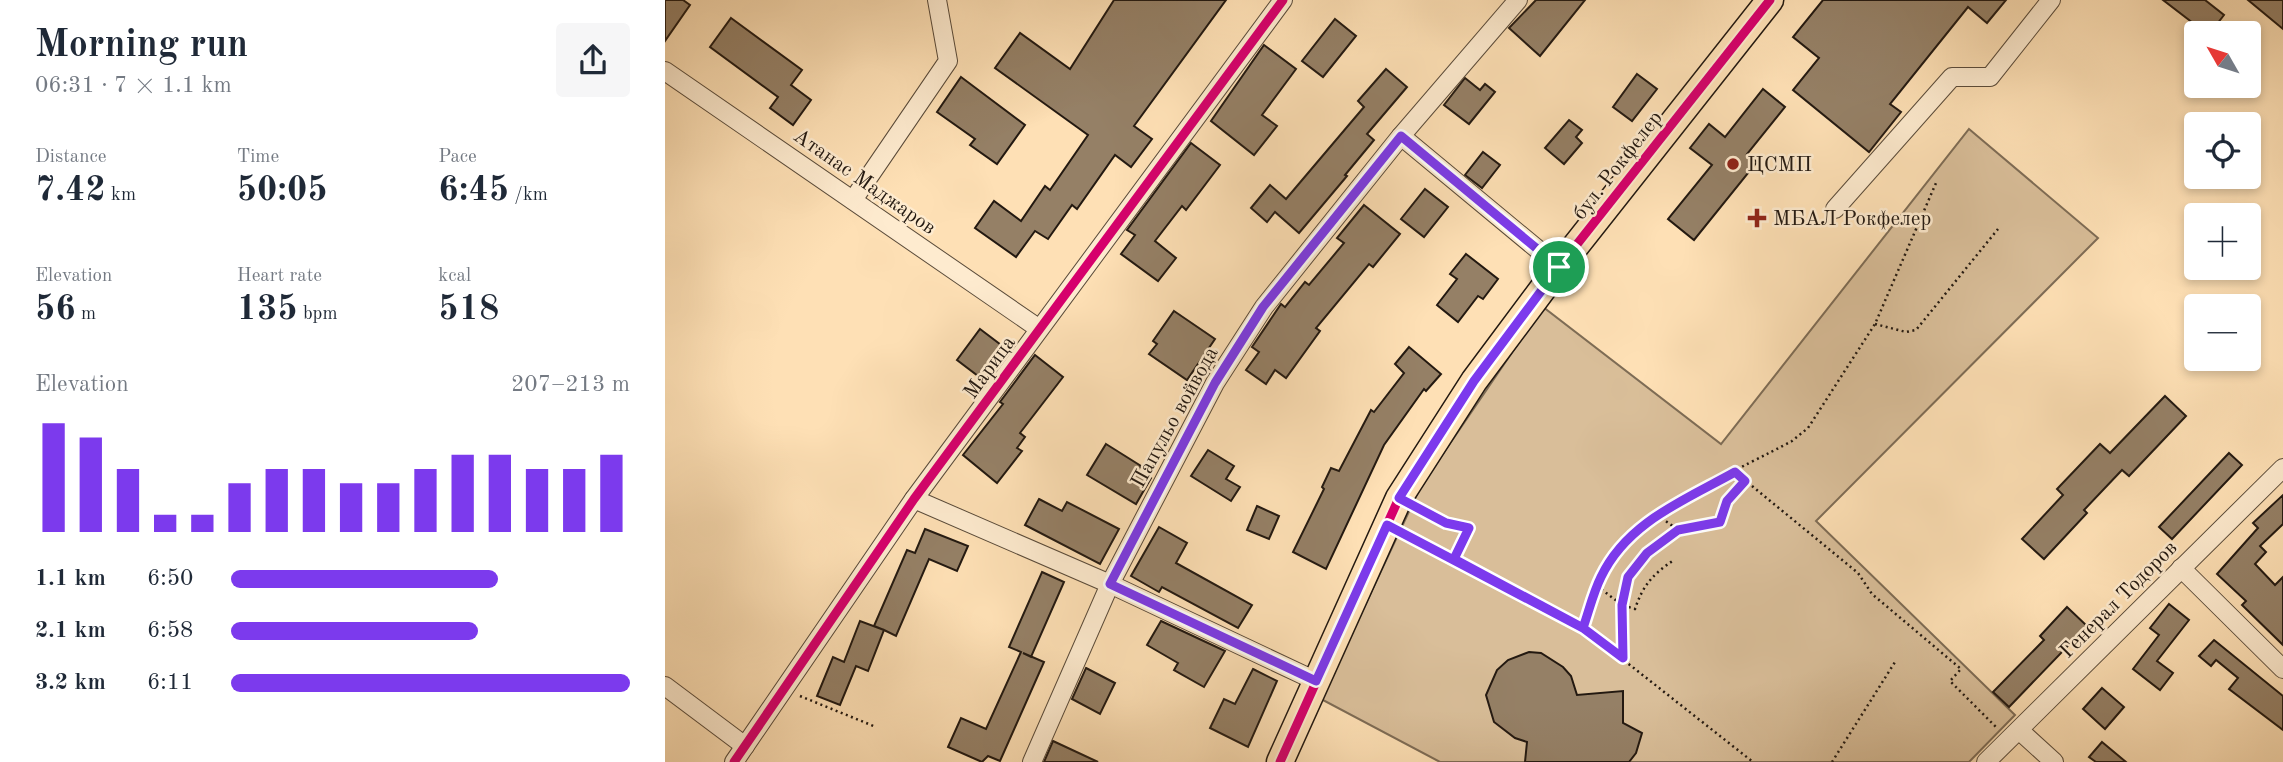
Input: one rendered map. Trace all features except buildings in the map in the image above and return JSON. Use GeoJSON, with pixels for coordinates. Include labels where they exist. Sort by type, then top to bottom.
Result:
{"type":"FeatureCollection","features":[{"type":"Feature","properties":{"kind":"main road","name":"бул. Рокфелер"},"geometry":{"type":"LineString","coordinates":[[1280,762],[1399,498],[1474,381],[1559,267],[1770,0]]}},
{"type":"Feature","properties":{"kind":"street"},"geometry":{"type":"LineString","coordinates":[[853,200],[948,61],[937,0]]}},
{"type":"Feature","properties":{"kind":"street","name":"Марица"},"geometry":{"type":"LineString","coordinates":[[734,762],[914,499],[1283,0]]}},
{"type":"Feature","properties":{"kind":"street","name":"Папульо войвода"},"geometry":{"type":"LineString","coordinates":[[1032,762],[1110,584],[1215,383],[1263,307],[1401,136],[1518,0]]}},
{"type":"Feature","properties":{"kind":"street"},"geometry":{"type":"LineString","coordinates":[[1835,209],[1952,77],[1990,77],[2051,0]]}},
{"type":"Feature","properties":{"kind":"street","name":"Атанас Маджаров"},"geometry":{"type":"LineString","coordinates":[[665,71],[1038,328]]}},
{"type":"Feature","properties":{"kind":"street"},"geometry":{"type":"LineString","coordinates":[[1401,136],[1559,267]]}},
{"type":"Feature","properties":{"kind":"street","name":"Генерал Тодоров"},"geometry":{"type":"LineString","coordinates":[[1986,762],[2283,468]]}},
{"type":"Feature","properties":{"kind":"street"},"geometry":{"type":"LineString","coordinates":[[914,499],[1110,584],[1316,681]]}},
{"type":"Feature","properties":{"kind":"street"},"geometry":{"type":"LineString","coordinates":[[2181,568],[2283,669]]}},
{"type":"Feature","properties":{"kind":"street"},"geometry":{"type":"LineString","coordinates":[[665,687],[745,746]]}},
{"type":"Feature","properties":{"kind":"street"},"geometry":{"type":"LineString","coordinates":[[2019,730],[2054,762]]}},
{"type":"Feature","properties":{"kind":"lane"},"geometry":{"type":"LineString","coordinates":[[1399,498],[1446,523],[1469,528]]}},
{"type":"Feature","properties":{"kind":"path"},"geometry":{"type":"LineString","coordinates":[[1583,628],[1597,586],[1615,553],[1635,531],[1657,515],[1792,441],[1808,428],[1875,324],[1937,183]]}},
{"type":"Feature","properties":{"kind":"path"},"geometry":{"type":"LineString","coordinates":[[1875,324],[1906,332],[1916,330],[1998,229]]}},
{"type":"Feature","properties":{"kind":"path"},"geometry":{"type":"LineString","coordinates":[[1735,472],[1858,573],[1872,594],[1961,669],[1950,681],[1998,725],[1991,732]]}},
{"type":"Feature","properties":{"kind":"path"},"geometry":{"type":"LineString","coordinates":[[1623,658],[1622,605],[1628,577],[1647,553],[1678,530],[1720,522],[1727,501],[1745,481]]}},
{"type":"Feature","properties":{"kind":"path"},"geometry":{"type":"LineString","coordinates":[[1657,515],[1678,530]]}},
{"type":"Feature","properties":{"kind":"path"},"geometry":{"type":"LineString","coordinates":[[1387,525],[1583,628],[1753,762]]}},
{"type":"Feature","properties":{"kind":"path"},"geometry":{"type":"LineString","coordinates":[[1454,559],[1469,528]]}},
{"type":"Feature","properties":{"kind":"path"},"geometry":{"type":"LineString","coordinates":[[1597,586],[1622,605],[1635,609],[1647,582],[1674,560]]}},
{"type":"Feature","properties":{"kind":"path"},"geometry":{"type":"LineString","coordinates":[[1832,762],[1895,662]]}},
{"type":"Feature","properties":{"kind":"path"},"geometry":{"type":"LineString","coordinates":[[784,690],[876,727]]}},
{"type":"Feature","properties":{"kind":"shaded area"},"geometry":{"type":"Polygon","coordinates":[[[1969,129],[2098,238],[1816,521],[2015,715],[1969,762],[1440,762],[1321,699],[1421,486],[1543,307],[1721,444],[1969,129]]]}},
{"type":"Feature","properties":{"kind":"cycle path"},"geometry":{"type":"LineString","coordinates":[[734,762],[914,499],[1283,0]]}},
{"type":"Feature","properties":{"kind":"cycle path"},"geometry":{"type":"LineString","coordinates":[[1280,762],[1399,498],[1474,381],[1559,267],[1770,0]]}},
{"type":"Feature","properties":{"kind":"place","name":"ЦСМП"},"geometry":{"type":"Point","coordinates":[1733,164]}},
{"type":"Feature","properties":{"kind":"place","name":"МБАЛ Рокфелер"},"geometry":{"type":"Point","coordinates":[1757,218]}},
{"type":"Feature","properties":{"kind":"route"},"geometry":{"type":"LineString","coordinates":[[1559,267],[1401,136],[1263,307],[1215,383],[1110,584],[1316,681],[1387,525],[1583,628],[1600,578],[1615,553],[1635,531],[1657,515],[1735,472],[1745,481],[1727,501],[1720,522],[1678,530],[1647,553],[1628,577],[1622,605],[1623,658],[1583,628],[1454,559],[1469,528],[1446,523],[1399,498],[1474,381],[1559,267]]}}]}
